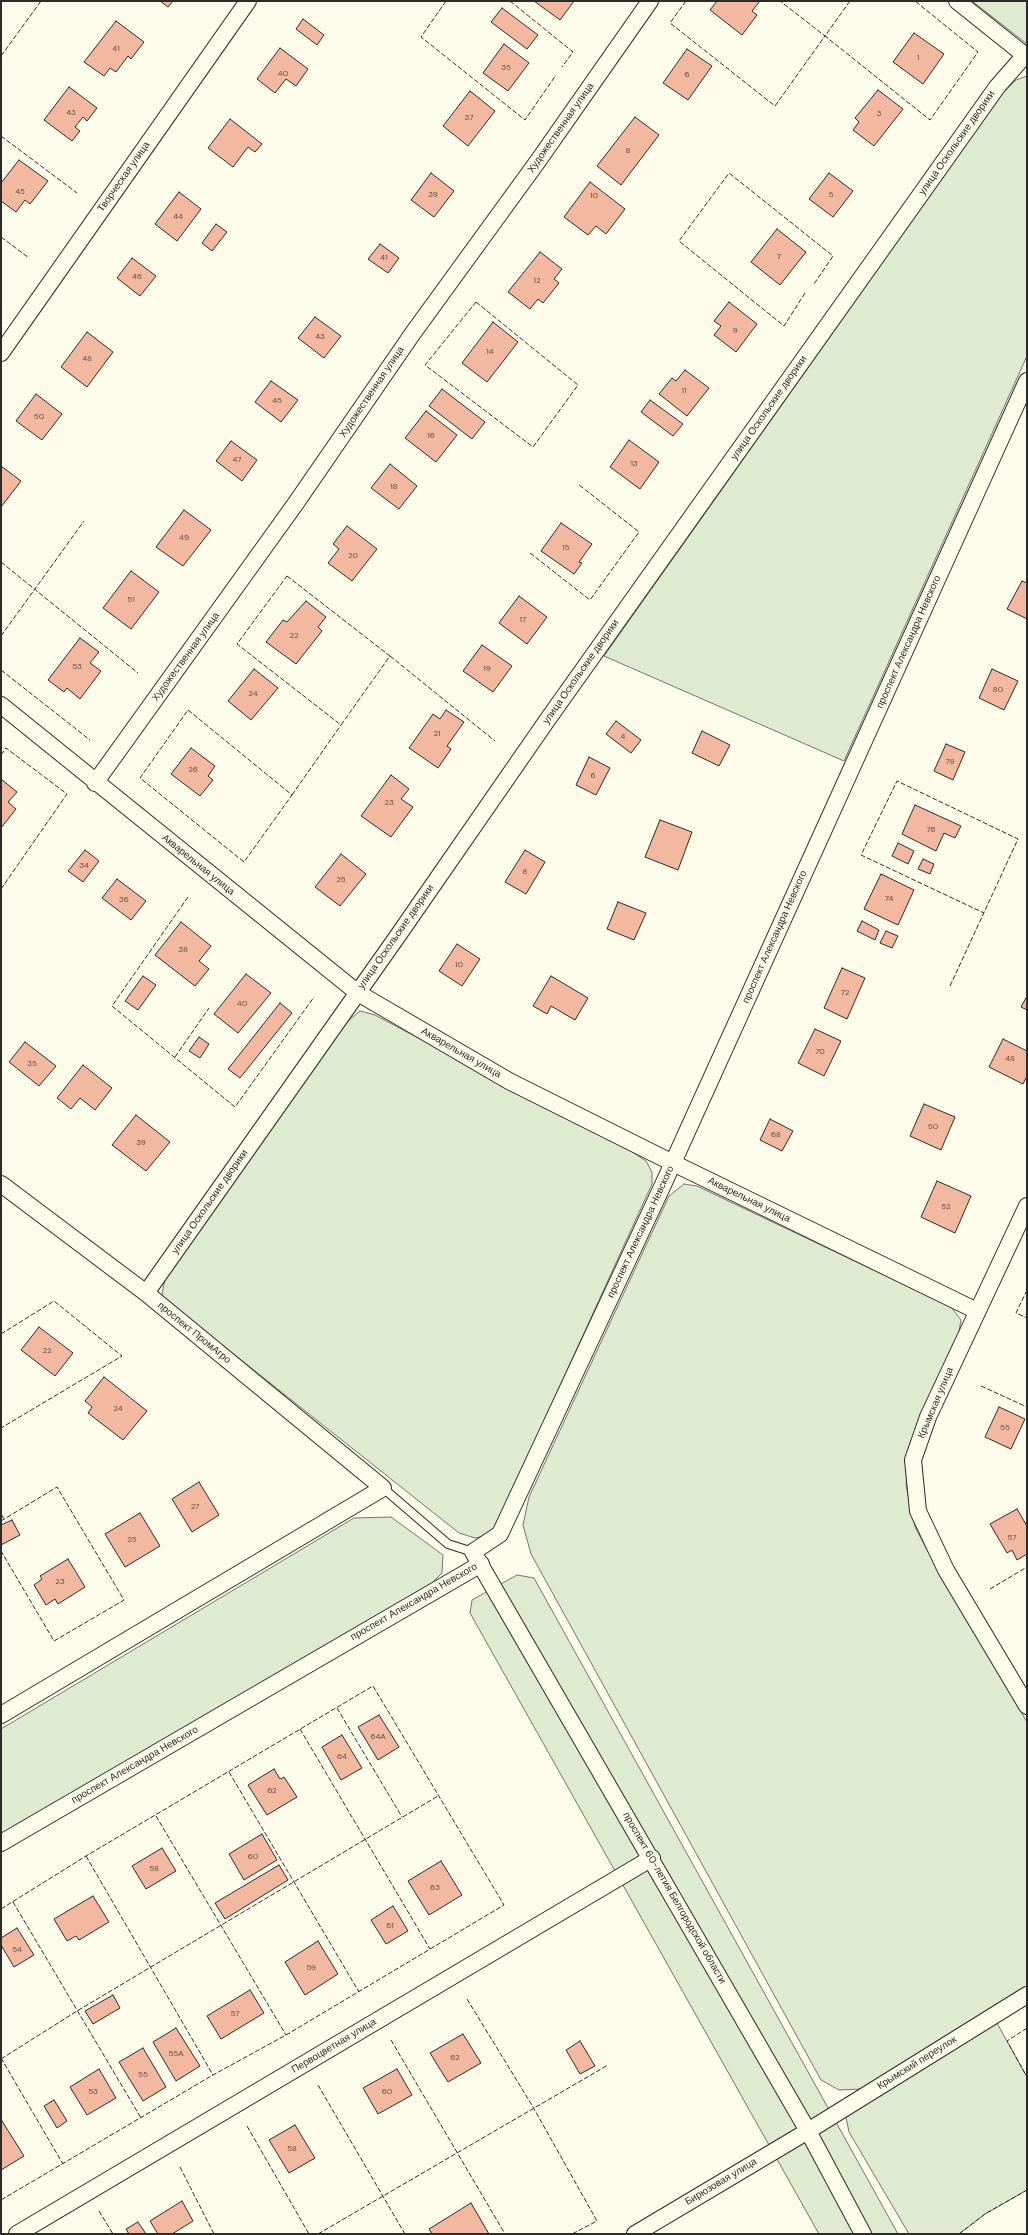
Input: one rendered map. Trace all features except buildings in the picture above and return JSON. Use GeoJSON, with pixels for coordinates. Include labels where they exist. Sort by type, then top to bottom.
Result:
{"type":"FeatureCollection","features":[{"type":"Feature","properties":{"kind":"street","name":"Творческая улица"},"geometry":{"type":"LineString","coordinates":[[1,353],[248,1]]}},
{"type":"Feature","properties":{"kind":"street","name":"Художественная улица"},"geometry":{"type":"LineString","coordinates":[[95,783],[296,503],[413,333],[538,161],[650,1]]}},
{"type":"Feature","properties":{"kind":"street"},"geometry":{"type":"LineString","coordinates":[[957,1],[1026,56]]}},
{"type":"Feature","properties":{"kind":"street","name":"улица Оскольские дворики"},"geometry":{"type":"LineString","coordinates":[[146,1294],[358,993],[548,718],[993,93],[1026,56]]}},
{"type":"Feature","properties":{"kind":"street","name":"проспект Александра Невского"},"geometry":{"type":"LineString","coordinates":[[1,1843],[477,1558],[500,1534],[673,1163],[1027,381]]}},
{"type":"Feature","properties":{"kind":"street","name":"Акварельная улица"},"geometry":{"type":"LineString","coordinates":[[1,705],[95,783],[358,993],[509,1081],[673,1163],[977,1311]]}},
{"type":"Feature","properties":{"kind":"street","name":"проспект ПромАгро"},"geometry":{"type":"LineString","coordinates":[[1,1184],[146,1294],[383,1488]]}},
{"type":"Feature","properties":{"kind":"street","name":"Крымская улица"},"geometry":{"type":"LineString","coordinates":[[1027,1206],[928,1417],[913,1460],[918,1511],[946,1570],[1027,1706]]}},
{"type":"Feature","properties":{"kind":"street"},"geometry":{"type":"LineString","coordinates":[[1,1715],[383,1488]]}},
{"type":"Feature","properties":{"kind":"street","name":"проспект 60-летия Белгородской области"},"geometry":{"type":"LineString","coordinates":[[477,1558],[652,1858],[808,2131],[863,2234]]}},
{"type":"Feature","properties":{"kind":"street","name":"Первоцветная улица"},"geometry":{"type":"LineString","coordinates":[[17,2234],[652,1858]]}},
{"type":"Feature","properties":{"kind":"street","name":"Крымский переулок"},"geometry":{"type":"LineString","coordinates":[[808,2131],[1027,1995]]}},
{"type":"Feature","properties":{"kind":"street","name":"Бирюзовая улица"},"geometry":{"type":"LineString","coordinates":[[634,2234],[808,2131]]}},
{"type":"Feature","properties":{"kind":"lane"},"geometry":{"type":"LineString","coordinates":[[383,1488],[448,1544],[477,1558]]}},
{"type":"Feature","properties":{"kind":"green space"},"geometry":{"type":"Polygon","coordinates":[[[972,1],[1027,1],[1027,44],[972,1]]]}},
{"type":"Feature","properties":{"kind":"green space"},"geometry":{"type":"Polygon","coordinates":[[[1027,76],[1027,356],[844,761],[604,656],[1004,91],[1016,80],[1027,76]]]}},
{"type":"Feature","properties":{"kind":"green space"},"geometry":{"type":"Polygon","coordinates":[[[360,1011],[375,1015],[631,1151],[646,1161],[652,1172],[652,1184],[496,1526],[485,1536],[475,1538],[459,1533],[173,1306],[162,1295],[164,1283],[170,1269],[348,1021],[360,1011]]]}},
{"type":"Feature","properties":{"kind":"green space"},"geometry":{"type":"Polygon","coordinates":[[[684,1184],[697,1186],[951,1307],[961,1320],[958,1337],[909,1448],[906,1485],[915,1527],[941,1576],[1027,1722],[1027,1994],[862,2089],[839,2090],[821,2080],[531,1554],[523,1525],[529,1497],[669,1196],[684,1184]]]}},
{"type":"Feature","properties":{"kind":"green space"},"geometry":{"type":"Polygon","coordinates":[[[391,1517],[443,1555],[442,1573],[431,1584],[1,1834],[1,1729],[354,1518],[391,1517]]]}},
{"type":"Feature","properties":{"kind":"green space"},"geometry":{"type":"Polygon","coordinates":[[[517,1575],[534,1578],[898,2234],[819,2234],[470,1613],[472,1600],[517,1575]]]}},
{"type":"Feature","properties":{"kind":"green space"},"geometry":{"type":"Polygon","coordinates":[[[997,2023],[1027,2077],[1027,2190],[985,2214],[959,2234],[909,2234],[849,2132],[846,2117],[853,2107],[997,2023]]]}},
{"type":"Feature","properties":{"kind":"fence"},"geometry":{"type":"LineString","coordinates":[[1,56],[41,1]]}},
{"type":"Feature","properties":{"kind":"fence"},"geometry":{"type":"LineString","coordinates":[[446,1],[421,37],[525,120],[556,75]]}},
{"type":"Feature","properties":{"kind":"fence"},"geometry":{"type":"LineString","coordinates":[[510,1],[573,52],[562,67]]}},
{"type":"Feature","properties":{"kind":"fence"},"geometry":{"type":"LineString","coordinates":[[686,1],[670,23],[775,106],[825,36],[780,1]]}},
{"type":"Feature","properties":{"kind":"fence"},"geometry":{"type":"LineString","coordinates":[[850,1],[825,36],[930,120],[978,52],[915,1]]}},
{"type":"Feature","properties":{"kind":"fence"},"geometry":{"type":"LineString","coordinates":[[1,136],[77,193]]}},
{"type":"Feature","properties":{"kind":"fence"},"geometry":{"type":"LineString","coordinates":[[805,293],[784,326],[679,241],[729,173],[833,256],[814,284]]}},
{"type":"Feature","properties":{"kind":"fence"},"geometry":{"type":"LineString","coordinates":[[1,237],[29,258]]}},
{"type":"Feature","properties":{"kind":"fence"},"geometry":{"type":"LineString","coordinates":[[476,302],[578,385],[533,447],[425,365],[476,302]]}},
{"type":"Feature","properties":{"kind":"fence"},"geometry":{"type":"LineString","coordinates":[[530,553],[590,600],[639,532],[578,484]]}},
{"type":"Feature","properties":{"kind":"fence"},"geometry":{"type":"LineString","coordinates":[[1,636],[84,521]]}},
{"type":"Feature","properties":{"kind":"fence"},"geometry":{"type":"LineString","coordinates":[[1,562],[138,673]]}},
{"type":"Feature","properties":{"kind":"fence"},"geometry":{"type":"LineString","coordinates":[[287,576],[390,656],[341,725],[237,644],[287,576]]}},
{"type":"Feature","properties":{"kind":"fence"},"geometry":{"type":"LineString","coordinates":[[390,656],[495,741]]}},
{"type":"Feature","properties":{"kind":"fence"},"geometry":{"type":"LineString","coordinates":[[1,670],[90,740]]}},
{"type":"Feature","properties":{"kind":"fence"},"geometry":{"type":"LineString","coordinates":[[188,710],[292,795],[244,862],[140,778],[188,710]]}},
{"type":"Feature","properties":{"kind":"fence"},"geometry":{"type":"LineString","coordinates":[[292,795],[341,725]]}},
{"type":"Feature","properties":{"kind":"fence"},"geometry":{"type":"LineString","coordinates":[[1,755],[6,748],[67,794],[1,889]]}},
{"type":"Feature","properties":{"kind":"fence"},"geometry":{"type":"LineString","coordinates":[[950,986],[1018,839],[897,781],[861,855],[984,913]]}},
{"type":"Feature","properties":{"kind":"fence"},"geometry":{"type":"LineString","coordinates":[[188,897],[112,1006],[235,1107],[314,997]]}},
{"type":"Feature","properties":{"kind":"fence"},"geometry":{"type":"LineString","coordinates":[[175,1057],[209,1008]]}},
{"type":"Feature","properties":{"kind":"fence"},"geometry":{"type":"LineString","coordinates":[[1027,1290],[1016,1313],[1027,1318]]}},
{"type":"Feature","properties":{"kind":"fence"},"geometry":{"type":"LineString","coordinates":[[1,1334],[54,1301],[122,1356],[1,1428]]}},
{"type":"Feature","properties":{"kind":"fence"},"geometry":{"type":"LineString","coordinates":[[981,1386],[1027,1407]]}},
{"type":"Feature","properties":{"kind":"fence"},"geometry":{"type":"LineString","coordinates":[[1,1521],[57,1487],[124,1600],[54,1641],[1,1551]]}},
{"type":"Feature","properties":{"kind":"fence"},"geometry":{"type":"LineString","coordinates":[[1,1514],[4,1519]]}},
{"type":"Feature","properties":{"kind":"fence"},"geometry":{"type":"LineString","coordinates":[[990,1589],[1027,1567]]}},
{"type":"Feature","properties":{"kind":"fence"},"geometry":{"type":"LineString","coordinates":[[1,1909],[86,1856],[373,1686],[504,1905],[286,2035],[213,2075],[1,2200]]}},
{"type":"Feature","properties":{"kind":"fence"},"geometry":{"type":"LineString","coordinates":[[337,1708],[402,1817]]}},
{"type":"Feature","properties":{"kind":"fence"},"geometry":{"type":"LineString","coordinates":[[300,1729],[430,1949]]}},
{"type":"Feature","properties":{"kind":"fence"},"geometry":{"type":"LineString","coordinates":[[229,1772],[359,1992]]}},
{"type":"Feature","properties":{"kind":"fence"},"geometry":{"type":"LineString","coordinates":[[1,2059],[77,2011],[438,1796]]}},
{"type":"Feature","properties":{"kind":"fence"},"geometry":{"type":"LineString","coordinates":[[156,1816],[286,2035]]}},
{"type":"Feature","properties":{"kind":"fence"},"geometry":{"type":"LineString","coordinates":[[86,1856],[213,2075]]}},
{"type":"Feature","properties":{"kind":"fence"},"geometry":{"type":"LineString","coordinates":[[13,1902],[141,2118]]}},
{"type":"Feature","properties":{"kind":"fence"},"geometry":{"type":"LineString","coordinates":[[467,1999],[533,2107],[597,2221],[572,2234]]}},
{"type":"Feature","properties":{"kind":"fence"},"geometry":{"type":"LineString","coordinates":[[1027,2028],[1007,2041],[1027,2077]]}},
{"type":"Feature","properties":{"kind":"fence"},"geometry":{"type":"LineString","coordinates":[[391,2040],[505,2234]]}},
{"type":"Feature","properties":{"kind":"fence"},"geometry":{"type":"LineString","coordinates":[[1,2058],[63,2164]]}},
{"type":"Feature","properties":{"kind":"fence"},"geometry":{"type":"LineString","coordinates":[[318,2234],[608,2065]]}},
{"type":"Feature","properties":{"kind":"fence"},"geometry":{"type":"LineString","coordinates":[[318,2085],[405,2234]]}},
{"type":"Feature","properties":{"kind":"fence"},"geometry":{"type":"LineString","coordinates":[[247,2126],[309,2234]]}},
{"type":"Feature","properties":{"kind":"fence"},"geometry":{"type":"LineString","coordinates":[[180,2167],[214,2234]]}},
{"type":"Feature","properties":{"kind":"fence"},"geometry":{"type":"LineString","coordinates":[[959,2234],[985,2214],[1027,2190]]}},
{"type":"Feature","properties":{"kind":"fence"},"geometry":{"type":"LineString","coordinates":[[99,2211],[113,2234]]}}]}
